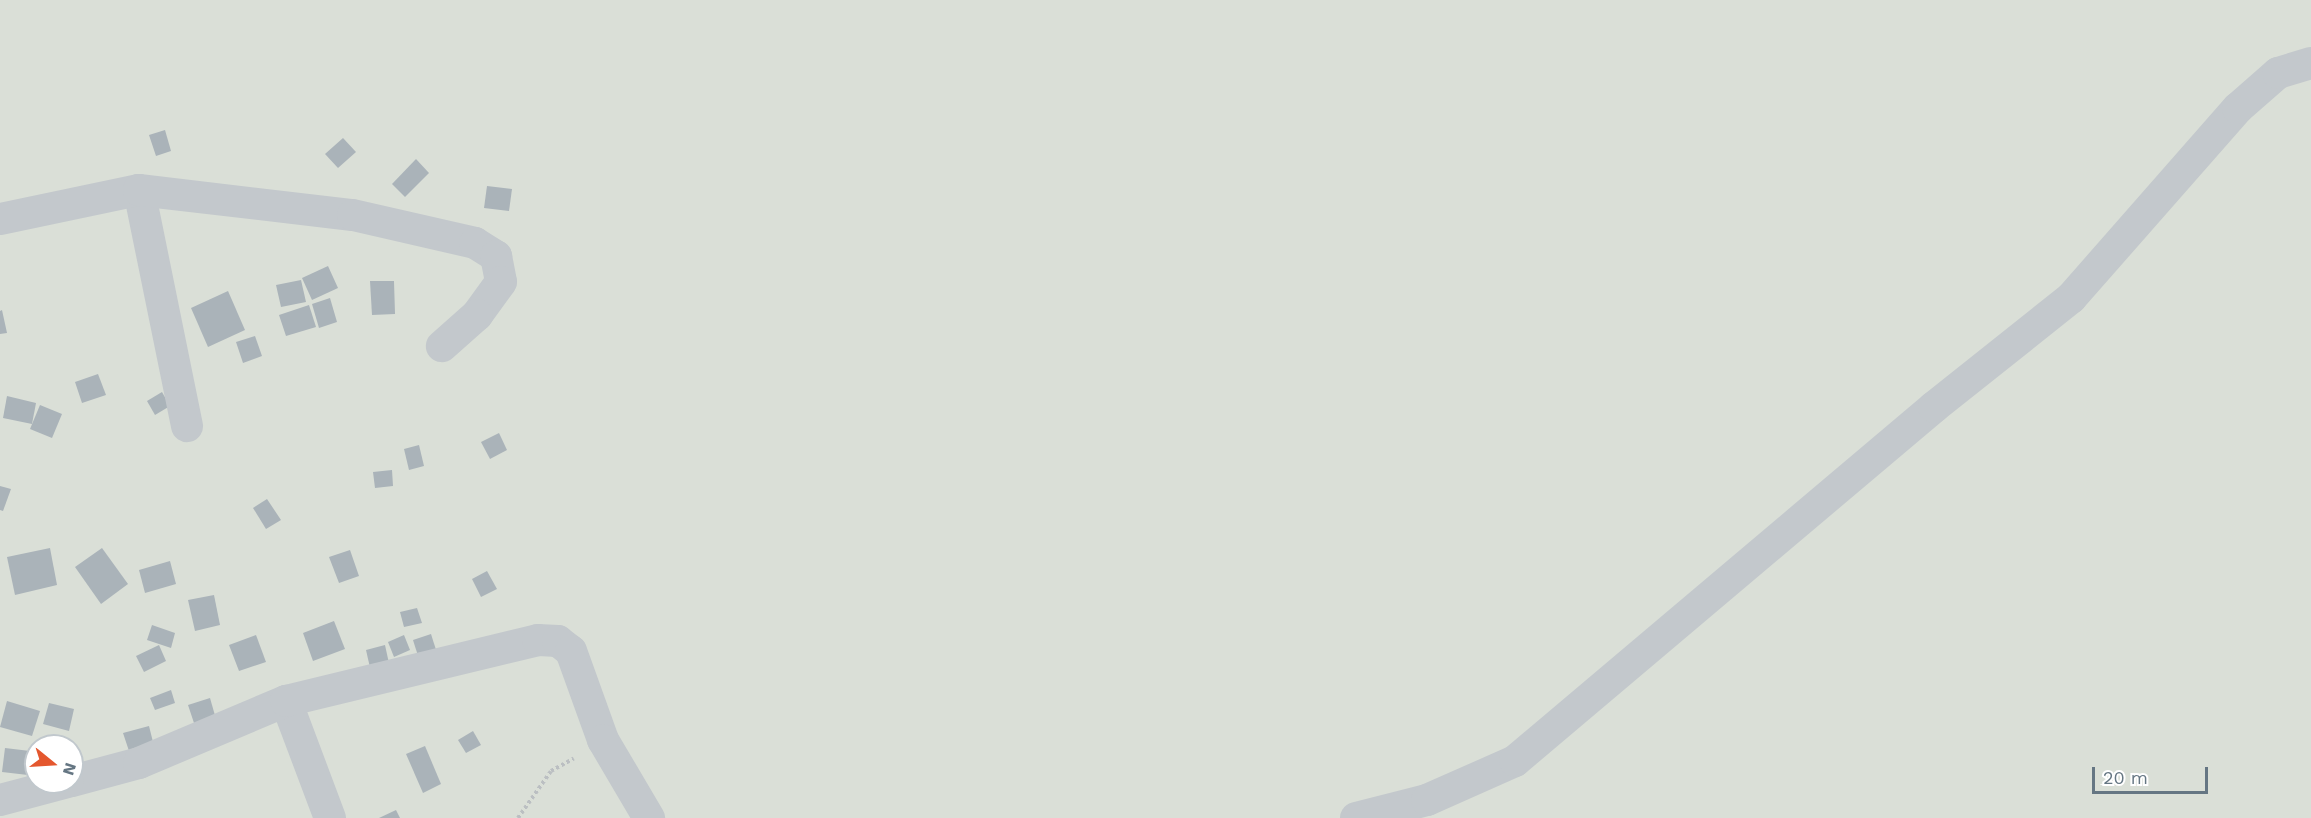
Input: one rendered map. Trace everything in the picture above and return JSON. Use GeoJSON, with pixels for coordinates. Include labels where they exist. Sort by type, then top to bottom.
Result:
{"type":"FeatureCollection","features":[{"type":"Feature","properties":{"kind":"street"},"geometry":{"type":"LineString","coordinates":[[1356,818],[1427,800],[1515,761],[1934,407],[2071,298],[2238,108],[2278,73],[2311,63]]}},
{"type":"Feature","properties":{"kind":"street"},"geometry":{"type":"LineString","coordinates":[[0,219],[139,190],[353,215],[475,243],[496,256],[501,282],[477,315],[442,346]]}},
{"type":"Feature","properties":{"kind":"street"},"geometry":{"type":"LineString","coordinates":[[139,190],[187,426]]}},
{"type":"Feature","properties":{"kind":"street"},"geometry":{"type":"LineString","coordinates":[[84,777],[139,763],[286,701],[538,640],[558,642],[571,651],[603,740],[649,818]]}},
{"type":"Feature","properties":{"kind":"street"},"geometry":{"type":"LineString","coordinates":[[286,701],[330,818]]}},
{"type":"Feature","properties":{"kind":"street"},"geometry":{"type":"LineString","coordinates":[[0,800],[24,793]]}},
{"type":"Feature","properties":{"kind":"path"},"geometry":{"type":"LineString","coordinates":[[518,818],[551,771],[603,740]]}},
{"type":"Feature","properties":{"kind":"shaded area"},"geometry":{"type":"Polygon","coordinates":[[[0,0],[2311,0],[2311,818],[0,818],[0,0]]]}},
{"type":"Feature","properties":{"kind":"building"},"geometry":{"type":"Polygon","coordinates":[[[165,130],[171,151],[156,156],[149,135],[165,130]]]}},
{"type":"Feature","properties":{"kind":"building"},"geometry":{"type":"Polygon","coordinates":[[[343,138],[356,152],[338,168],[325,154],[343,138]]]}},
{"type":"Feature","properties":{"kind":"building"},"geometry":{"type":"Polygon","coordinates":[[[416,159],[429,173],[405,197],[392,184],[416,159]]]}},
{"type":"Feature","properties":{"kind":"building"},"geometry":{"type":"Polygon","coordinates":[[[487,186],[512,189],[509,211],[484,208],[487,186]]]}},
{"type":"Feature","properties":{"kind":"building"},"geometry":{"type":"Polygon","coordinates":[[[328,266],[338,288],[312,300],[302,278],[328,266]]]}},
{"type":"Feature","properties":{"kind":"building"},"geometry":{"type":"Polygon","coordinates":[[[301,280],[306,302],[281,307],[276,285],[301,280]]]}},
{"type":"Feature","properties":{"kind":"building"},"geometry":{"type":"Polygon","coordinates":[[[370,281],[394,281],[395,314],[372,315],[370,281]]]}},
{"type":"Feature","properties":{"kind":"building"},"geometry":{"type":"Polygon","coordinates":[[[228,291],[245,330],[208,347],[191,308],[228,291]]]}},
{"type":"Feature","properties":{"kind":"building"},"geometry":{"type":"Polygon","coordinates":[[[330,298],[337,322],[319,328],[312,304],[330,298]]]}},
{"type":"Feature","properties":{"kind":"building"},"geometry":{"type":"Polygon","coordinates":[[[309,305],[316,327],[286,336],[279,315],[309,305]]]}},
{"type":"Feature","properties":{"kind":"building"},"geometry":{"type":"Polygon","coordinates":[[[2,310],[7,333],[0,334],[0,311],[2,310]]]}},
{"type":"Feature","properties":{"kind":"building"},"geometry":{"type":"Polygon","coordinates":[[[255,336],[262,356],[243,363],[236,342],[255,336]]]}},
{"type":"Feature","properties":{"kind":"building"},"geometry":{"type":"Polygon","coordinates":[[[98,374],[106,395],[82,403],[75,382],[98,374]]]}},
{"type":"Feature","properties":{"kind":"building"},"geometry":{"type":"Polygon","coordinates":[[[162,392],[170,406],[155,415],[147,401],[162,392]]]}},
{"type":"Feature","properties":{"kind":"building"},"geometry":{"type":"Polygon","coordinates":[[[7,396],[36,403],[32,424],[3,418],[7,396]]]}},
{"type":"Feature","properties":{"kind":"building"},"geometry":{"type":"Polygon","coordinates":[[[40,405],[62,414],[52,438],[30,429],[40,405]]]}},
{"type":"Feature","properties":{"kind":"building"},"geometry":{"type":"Polygon","coordinates":[[[499,433],[507,450],[490,459],[481,442],[499,433]]]}},
{"type":"Feature","properties":{"kind":"building"},"geometry":{"type":"Polygon","coordinates":[[[419,445],[424,466],[409,470],[404,449],[419,445]]]}},
{"type":"Feature","properties":{"kind":"building"},"geometry":{"type":"Polygon","coordinates":[[[392,470],[393,486],[375,488],[373,472],[392,470]]]}},
{"type":"Feature","properties":{"kind":"building"},"geometry":{"type":"Polygon","coordinates":[[[0,486],[11,489],[3,511],[0,510],[0,486]]]}},
{"type":"Feature","properties":{"kind":"building"},"geometry":{"type":"Polygon","coordinates":[[[267,499],[281,520],[266,529],[253,508],[267,499]]]}},
{"type":"Feature","properties":{"kind":"building"},"geometry":{"type":"Polygon","coordinates":[[[50,548],[57,585],[15,595],[7,557],[50,548]]]}},
{"type":"Feature","properties":{"kind":"building"},"geometry":{"type":"Polygon","coordinates":[[[102,548],[128,584],[101,604],[75,567],[102,548]]]}},
{"type":"Feature","properties":{"kind":"building"},"geometry":{"type":"Polygon","coordinates":[[[350,550],[359,576],[339,583],[329,557],[350,550]]]}},
{"type":"Feature","properties":{"kind":"building"},"geometry":{"type":"Polygon","coordinates":[[[170,561],[176,584],[145,593],[139,570],[170,561]]]}},
{"type":"Feature","properties":{"kind":"building"},"geometry":{"type":"Polygon","coordinates":[[[487,571],[497,589],[481,597],[472,579],[487,571]]]}},
{"type":"Feature","properties":{"kind":"building"},"geometry":{"type":"Polygon","coordinates":[[[214,595],[220,625],[195,631],[188,600],[214,595]]]}},
{"type":"Feature","properties":{"kind":"building"},"geometry":{"type":"Polygon","coordinates":[[[417,608],[422,623],[404,627],[400,612],[417,608]]]}},
{"type":"Feature","properties":{"kind":"building"},"geometry":{"type":"Polygon","coordinates":[[[334,621],[345,649],[313,661],[303,633],[334,621]]]}},
{"type":"Feature","properties":{"kind":"building"},"geometry":{"type":"Polygon","coordinates":[[[152,625],[175,633],[171,648],[147,640],[152,625]]]}},
{"type":"Feature","properties":{"kind":"building"},"geometry":{"type":"Polygon","coordinates":[[[431,634],[437,653],[419,659],[413,640],[431,634]]]}},
{"type":"Feature","properties":{"kind":"building"},"geometry":{"type":"Polygon","coordinates":[[[256,635],[266,662],[239,671],[229,645],[256,635]]]}},
{"type":"Feature","properties":{"kind":"building"},"geometry":{"type":"Polygon","coordinates":[[[404,635],[410,650],[394,657],[388,642],[404,635]]]}},
{"type":"Feature","properties":{"kind":"building"},"geometry":{"type":"Polygon","coordinates":[[[159,645],[166,661],[144,672],[136,656],[159,645]]]}},
{"type":"Feature","properties":{"kind":"building"},"geometry":{"type":"Polygon","coordinates":[[[385,645],[390,668],[371,672],[366,650],[385,645]]]}},
{"type":"Feature","properties":{"kind":"building"},"geometry":{"type":"Polygon","coordinates":[[[171,690],[175,703],[155,710],[150,698],[171,690]]]}},
{"type":"Feature","properties":{"kind":"building"},"geometry":{"type":"Polygon","coordinates":[[[210,698],[216,719],[195,726],[188,705],[210,698]]]}},
{"type":"Feature","properties":{"kind":"building"},"geometry":{"type":"Polygon","coordinates":[[[7,701],[40,711],[33,734],[0,727],[7,701]]]}},
{"type":"Feature","properties":{"kind":"building"},"geometry":{"type":"Polygon","coordinates":[[[49,703],[74,709],[69,731],[43,724],[49,703]]]}},
{"type":"Feature","properties":{"kind":"building"},"geometry":{"type":"Polygon","coordinates":[[[149,726],[154,746],[130,754],[123,733],[149,726]]]}},
{"type":"Feature","properties":{"kind":"building"},"geometry":{"type":"Polygon","coordinates":[[[473,731],[481,745],[466,753],[458,740],[473,731]]]}},
{"type":"Feature","properties":{"kind":"building"},"geometry":{"type":"Polygon","coordinates":[[[425,746],[441,784],[423,793],[406,754],[425,746]]]}},
{"type":"Feature","properties":{"kind":"building"},"geometry":{"type":"Polygon","coordinates":[[[5,748],[24,750],[24,775],[2,772],[5,748]]]}},
{"type":"Feature","properties":{"kind":"building"},"geometry":{"type":"Polygon","coordinates":[[[396,810],[400,818],[379,818],[396,810]]]}}]}
